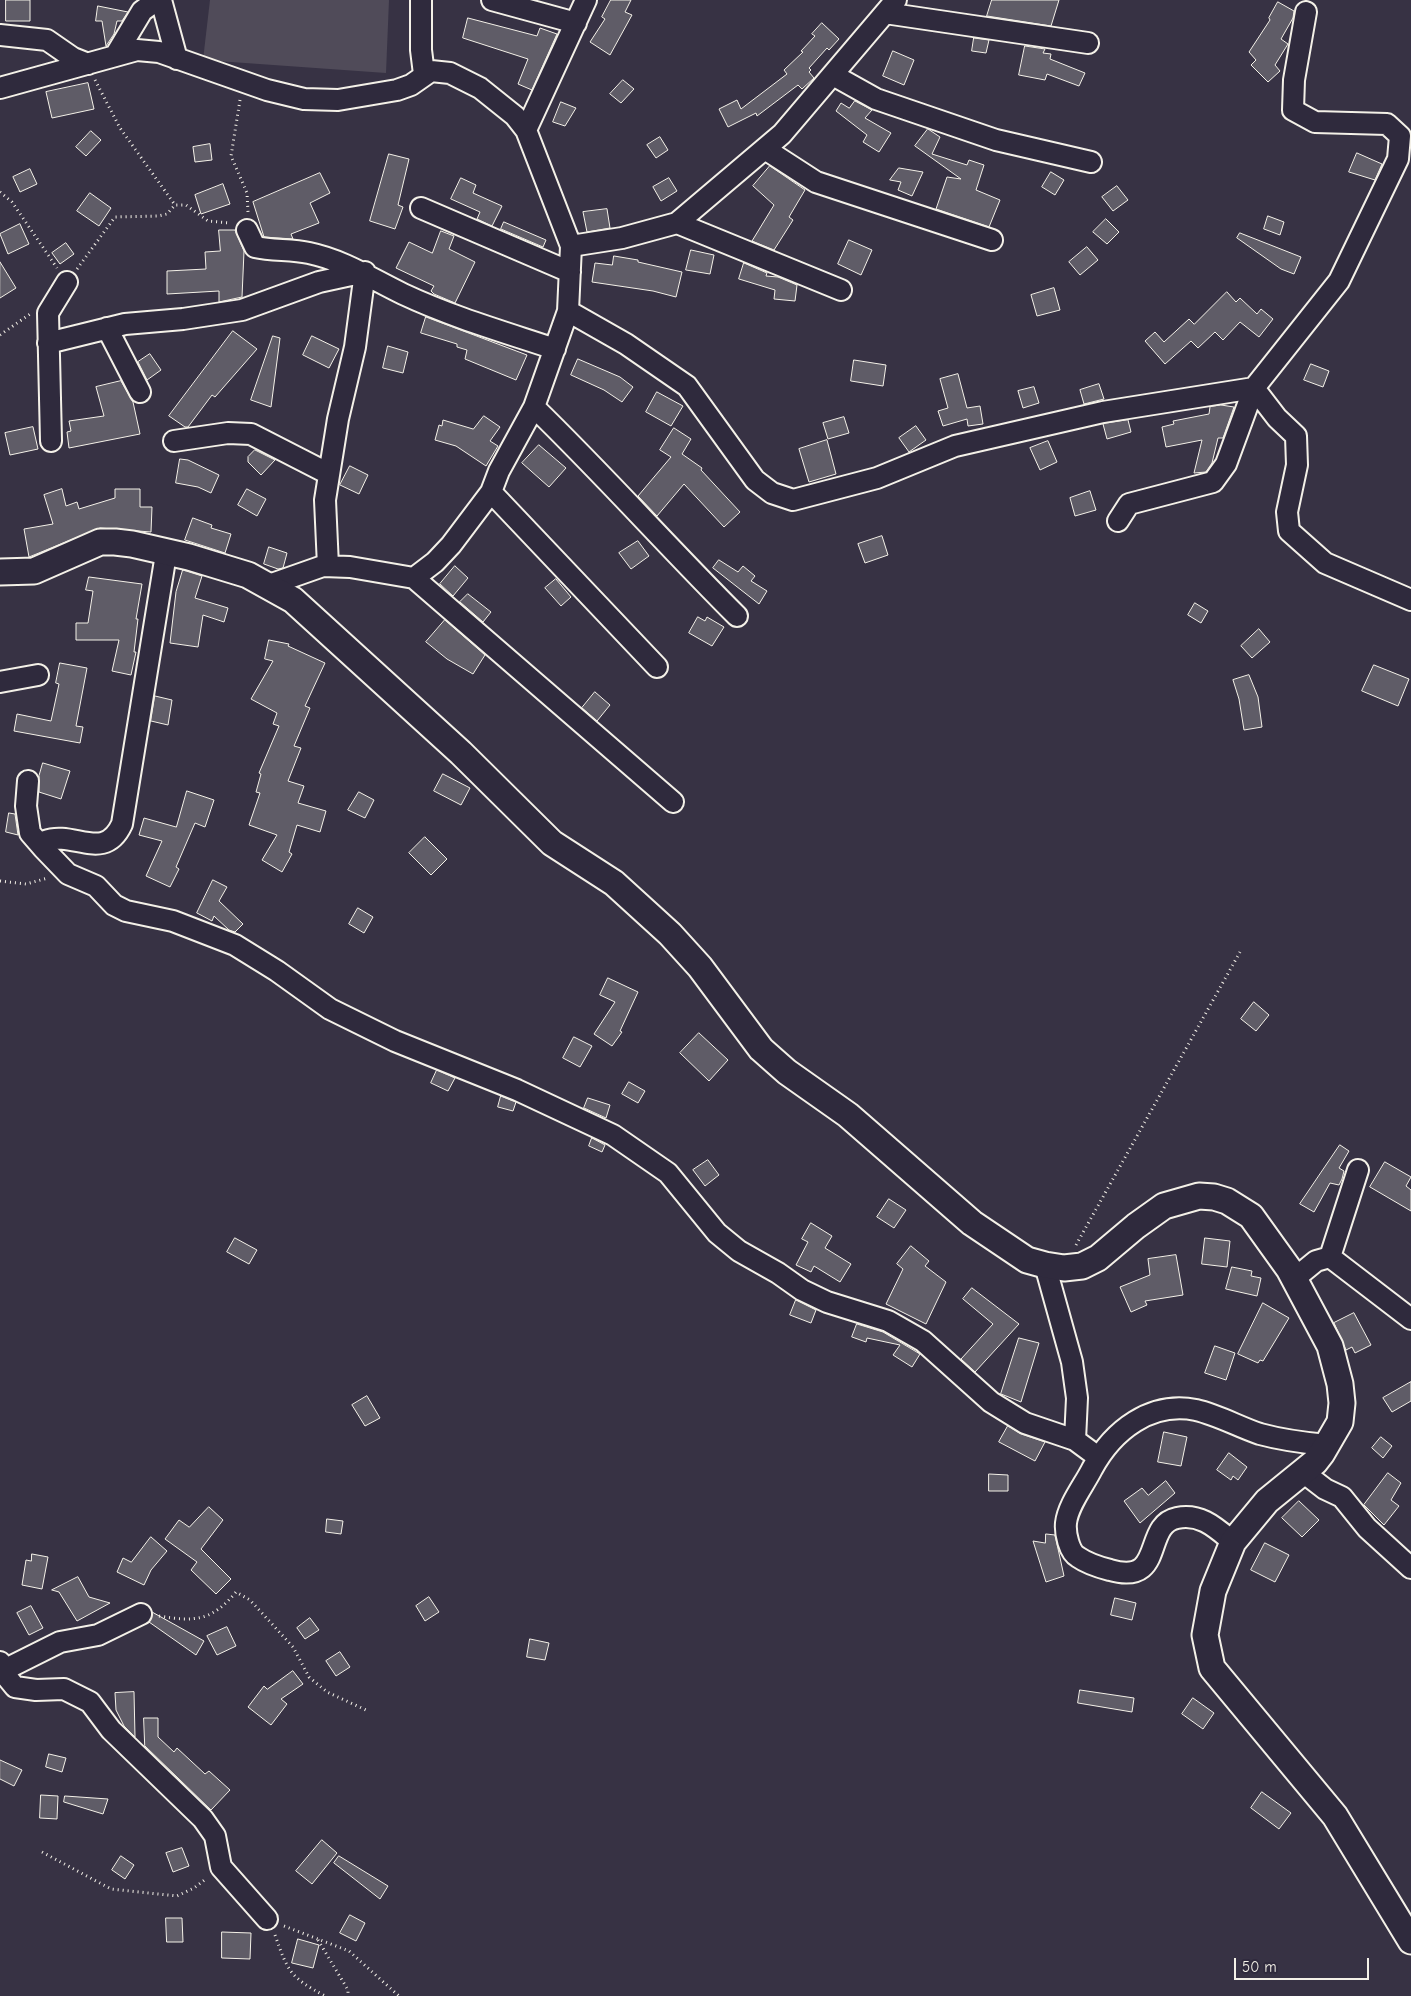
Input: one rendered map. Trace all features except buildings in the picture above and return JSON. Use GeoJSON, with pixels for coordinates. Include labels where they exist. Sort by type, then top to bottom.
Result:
{"type":"FeatureCollection","features":[{"type":"Feature","properties":{"kind":"street"},"geometry":{"type":"LineString","coordinates":[[115,56],[142,11],[157,0]]}},
{"type":"Feature","properties":{"kind":"street"},"geometry":{"type":"LineString","coordinates":[[161,0],[177,59]]}},
{"type":"Feature","properties":{"kind":"street"},"geometry":{"type":"LineString","coordinates":[[421,0],[421,50],[424,74]]}},
{"type":"Feature","properties":{"kind":"street"},"geometry":{"type":"LineString","coordinates":[[492,0],[576,23]]}},
{"type":"Feature","properties":{"kind":"street"},"geometry":{"type":"LineString","coordinates":[[526,130],[586,0]]}},
{"type":"Feature","properties":{"kind":"street"},"geometry":{"type":"LineString","coordinates":[[571,246],[622,238],[677,223],[782,134],[890,7],[1088,43]]}},
{"type":"Feature","properties":{"kind":"street"},"geometry":{"type":"LineString","coordinates":[[1118,521],[1129,504],[1213,482],[1226,464],[1254,388],[1339,281],[1398,159],[1400,136],[1386,124],[1315,122],[1293,110],[1294,80],[1306,12]]}},
{"type":"Feature","properties":{"kind":"street"},"geometry":{"type":"LineString","coordinates":[[0,35],[46,40],[73,58],[88,64]]}},
{"type":"Feature","properties":{"kind":"street"},"geometry":{"type":"LineString","coordinates":[[0,88],[129,51],[147,50],[291,97],[338,100],[404,89],[424,74],[440,70],[461,76],[480,88],[515,116],[526,130],[571,246],[568,311],[534,407],[499,472],[491,492],[451,545],[435,562],[414,578]]}},
{"type":"Feature","properties":{"kind":"street"},"geometry":{"type":"LineString","coordinates":[[832,75],[876,99],[996,140],[1091,162]]}},
{"type":"Feature","properties":{"kind":"street"},"geometry":{"type":"LineString","coordinates":[[765,149],[816,182],[992,240]]}},
{"type":"Feature","properties":{"kind":"street"},"geometry":{"type":"LineString","coordinates":[[421,208],[570,272]]}},
{"type":"Feature","properties":{"kind":"street"},"geometry":{"type":"LineString","coordinates":[[677,223],[841,290]]}},
{"type":"Feature","properties":{"kind":"street"},"geometry":{"type":"LineString","coordinates":[[248,230],[255,247],[308,252],[365,272],[404,294],[467,320],[555,349]]}},
{"type":"Feature","properties":{"kind":"street"},"geometry":{"type":"LineString","coordinates":[[48,343],[126,324],[183,319],[242,310],[319,282],[365,272]]}},
{"type":"Feature","properties":{"kind":"street"},"geometry":{"type":"LineString","coordinates":[[328,566],[325,508],[329,474],[338,419],[355,347],[365,272]]}},
{"type":"Feature","properties":{"kind":"street"},"geometry":{"type":"LineString","coordinates":[[51,441],[48,313],[50,306],[67,282]]}},
{"type":"Feature","properties":{"kind":"street"},"geometry":{"type":"LineString","coordinates":[[568,311],[626,344],[686,386],[755,480],[772,493],[793,500],[877,478],[955,446],[1103,412],[1254,388]]}},
{"type":"Feature","properties":{"kind":"street"},"geometry":{"type":"LineString","coordinates":[[107,328],[140,392]]}},
{"type":"Feature","properties":{"kind":"street"},"geometry":{"type":"LineString","coordinates":[[1254,388],[1277,418],[1296,436],[1297,465],[1287,512],[1289,531],[1325,563],[1411,600]]}},
{"type":"Feature","properties":{"kind":"street"},"geometry":{"type":"LineString","coordinates":[[534,407],[598,470],[664,543],[737,616]]}},
{"type":"Feature","properties":{"kind":"street"},"geometry":{"type":"LineString","coordinates":[[174,440],[228,433],[251,434],[329,474]]}},
{"type":"Feature","properties":{"kind":"street"},"geometry":{"type":"LineString","coordinates":[[491,492],[657,666]]}},
{"type":"Feature","properties":{"kind":"street"},"geometry":{"type":"LineString","coordinates":[[0,572],[34,571],[100,542],[132,544],[223,568],[269,585],[293,600],[461,753],[552,843],[614,883],[670,934],[700,967],[761,1049],[787,1072],[848,1115],[972,1223],[1027,1260],[1054,1267],[1082,1266],[1098,1258],[1136,1226],[1164,1206],[1199,1196],[1214,1197],[1239,1207],[1251,1216],[1294,1279],[1330,1346],[1340,1384],[1342,1403],[1340,1422],[1315,1462],[1267,1500],[1233,1542],[1213,1590],[1205,1635],[1212,1668],[1335,1816],[1411,1941]]}},
{"type":"Feature","properties":{"kind":"street"},"geometry":{"type":"LineString","coordinates":[[43,848],[44,843],[48,839],[107,843],[116,836],[122,824],[166,554]]}},
{"type":"Feature","properties":{"kind":"street"},"geometry":{"type":"LineString","coordinates":[[269,585],[328,566],[350,567],[414,578],[673,802]]}},
{"type":"Feature","properties":{"kind":"street"},"geometry":{"type":"LineString","coordinates":[[0,682],[38,675]]}},
{"type":"Feature","properties":{"kind":"street"},"geometry":{"type":"LineString","coordinates":[[28,781],[26,806],[30,833],[68,874],[96,886],[114,905],[126,911],[173,920],[235,945],[277,971],[330,1009],[395,1041],[517,1090],[613,1135],[668,1173],[717,1232],[739,1251],[778,1273],[802,1290],[827,1302],[888,1321],[923,1341],[991,1402],[1025,1423],[1074,1440],[1098,1457]]}},
{"type":"Feature","properties":{"kind":"street"},"geometry":{"type":"LineString","coordinates":[[1330,1257],[1358,1170]]}},
{"type":"Feature","properties":{"kind":"street"},"geometry":{"type":"LineString","coordinates":[[1294,1279],[1316,1261],[1330,1257]]}},
{"type":"Feature","properties":{"kind":"street"},"geometry":{"type":"LineString","coordinates":[[1330,1257],[1411,1319]]}},
{"type":"Feature","properties":{"kind":"street"},"geometry":{"type":"LineString","coordinates":[[1054,1267],[1072,1362],[1076,1398],[1074,1440]]}},
{"type":"Feature","properties":{"kind":"street"},"geometry":{"type":"LineString","coordinates":[[1233,1542],[1207,1521],[1186,1516],[1175,1518],[1165,1524],[1158,1534],[1151,1558],[1139,1570],[1124,1574],[1089,1564],[1074,1555],[1068,1540],[1066,1523],[1073,1504],[1098,1457],[1118,1433],[1142,1416],[1168,1408],[1196,1410],[1261,1434],[1327,1445]]}},
{"type":"Feature","properties":{"kind":"street"},"geometry":{"type":"LineString","coordinates":[[1303,1472],[1325,1489],[1342,1497],[1367,1528],[1411,1568]]}},
{"type":"Feature","properties":{"kind":"street"},"geometry":{"type":"LineString","coordinates":[[141,1614],[98,1635],[60,1642],[1,1666],[15,1687],[36,1690],[64,1689],[90,1702],[111,1730],[204,1819],[216,1836],[221,1867],[267,1918]]}},
{"type":"Feature","properties":{"kind":"path"},"geometry":{"type":"LineString","coordinates":[[88,64],[120,128],[175,205]]}},
{"type":"Feature","properties":{"kind":"path"},"geometry":{"type":"LineString","coordinates":[[243,82],[231,156],[248,198],[248,230]]}},
{"type":"Feature","properties":{"kind":"path"},"geometry":{"type":"LineString","coordinates":[[0,192],[12,202],[67,282],[115,217],[158,216],[167,214],[175,205],[186,205],[208,221],[244,224],[248,230]]}},
{"type":"Feature","properties":{"kind":"path"},"geometry":{"type":"LineString","coordinates":[[0,335],[39,308],[50,306]]}},
{"type":"Feature","properties":{"kind":"path"},"geometry":{"type":"LineString","coordinates":[[0,882],[26,884],[68,874]]}},
{"type":"Feature","properties":{"kind":"path"},"geometry":{"type":"LineString","coordinates":[[1054,1267],[1240,952]]}},
{"type":"Feature","properties":{"kind":"path"},"geometry":{"type":"LineString","coordinates":[[141,1614],[167,1618],[204,1619],[225,1606],[236,1592],[250,1600],[293,1647],[310,1677],[326,1692],[366,1710]]}},
{"type":"Feature","properties":{"kind":"path"},"geometry":{"type":"LineString","coordinates":[[42,1852],[111,1889],[177,1896],[194,1888],[221,1867]]}},
{"type":"Feature","properties":{"kind":"path"},"geometry":{"type":"LineString","coordinates":[[267,1918],[318,1940],[350,1951],[399,1996]]}},
{"type":"Feature","properties":{"kind":"path"},"geometry":{"type":"LineString","coordinates":[[267,1918],[286,1966],[292,1974],[325,1996]]}},
{"type":"Feature","properties":{"kind":"path"},"geometry":{"type":"LineString","coordinates":[[318,1940],[348,1990],[348,1996]]}},
{"type":"Feature","properties":{"kind":"shaded area"},"geometry":{"type":"Polygon","coordinates":[[[210,0],[389,0],[386,73],[203,60],[210,0]]]}}]}
